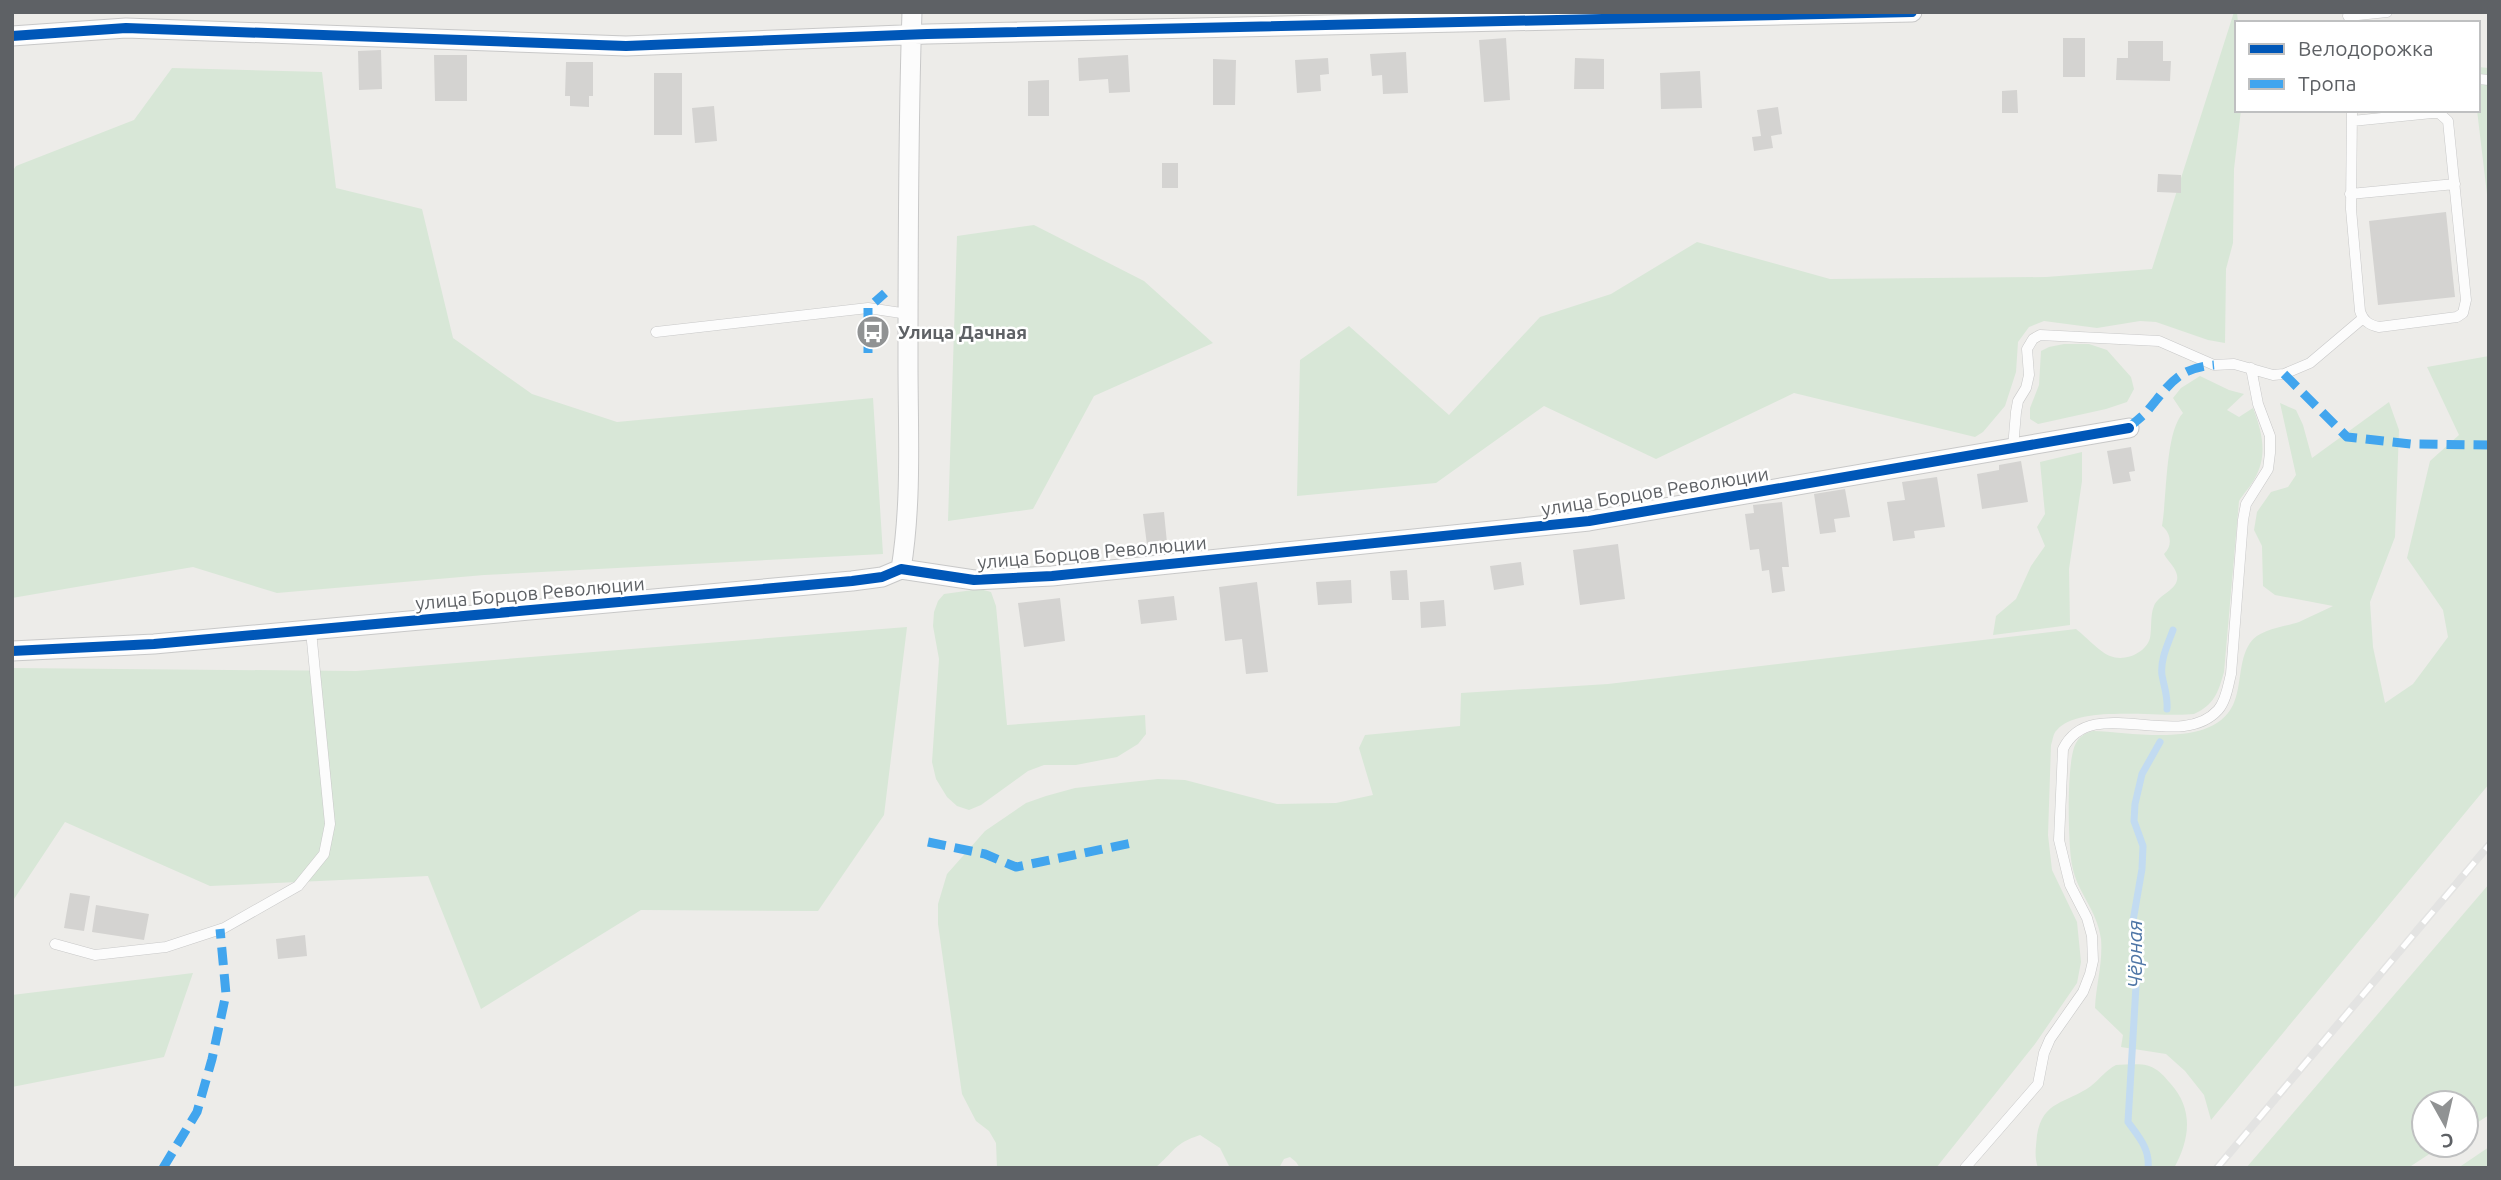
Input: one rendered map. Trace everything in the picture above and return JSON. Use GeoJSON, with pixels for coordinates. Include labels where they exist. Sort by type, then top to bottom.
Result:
{"type":"FeatureCollection","features":[{"type":"Feature","properties":{"kind":"street"},"geometry":{"type":"LineString","coordinates":[[901,569],[906,543],[908,447],[908,154],[912,12]]}},
{"type":"Feature","properties":{"kind":"street"},"geometry":{"type":"LineString","coordinates":[[12,36],[125,28],[626,46],[911,36],[1912,12]]}},
{"type":"Feature","properties":{"kind":"street","name":"улица Борцов Революции"},"geometry":{"type":"LineString","coordinates":[[12,651],[154,644],[311,631],[852,581],[882,577],[901,569],[974,580],[1052,576],[1589,522],[2129,428]]}},
{"type":"Feature","properties":{"kind":"lane"},"geometry":{"type":"LineString","coordinates":[[2348,17],[2387,12]]}},
{"type":"Feature","properties":{"kind":"lane"},"geometry":{"type":"LineString","coordinates":[[2439,113],[2448,121],[2450,127],[2455,184],[2466,300],[2463,313],[2456,317],[2379,327],[2367,323],[2360,312],[2350,194],[2352,116],[2439,113]]}},
{"type":"Feature","properties":{"kind":"lane"},"geometry":{"type":"LineString","coordinates":[[2350,194],[2455,184]]}},
{"type":"Feature","properties":{"kind":"lane"},"geometry":{"type":"LineString","coordinates":[[656,332],[868,308],[908,314]]}},
{"type":"Feature","properties":{"kind":"lane"},"geometry":{"type":"LineString","coordinates":[[2013,449],[2018,401],[2026,388],[2029,375],[2027,349],[2032,339],[2040,335],[2160,341],[2214,365],[2234,365],[2273,374],[2295,371],[2310,363],[2362,319]]}},
{"type":"Feature","properties":{"kind":"lane"},"geometry":{"type":"LineString","coordinates":[[1965,1168],[2038,1084],[2044,1053],[2050,1039],[2083,992],[2090,974],[2093,961],[2092,936],[2087,918],[2070,885],[2059,840],[2063,749],[2068,738],[2081,728],[2092,725],[2191,725],[2207,719],[2220,708],[2226,694],[2231,674],[2244,512],[2246,504],[2268,469],[2270,453],[2270,436],[2258,404],[2251,368]]}},
{"type":"Feature","properties":{"kind":"lane"},"geometry":{"type":"LineString","coordinates":[[55,944],[95,955],[166,947],[220,929],[298,886],[324,854],[330,824],[311,631]]}},
{"type":"Feature","properties":{"kind":"green space"},"geometry":{"type":"Polygon","coordinates":[[[2234,12],[2237,12],[2235,112],[2241,112],[2234,169],[2233,243],[2226,269],[2225,343],[2156,322],[2140,321],[2097,328],[2044,321],[2029,327],[2018,342],[2016,372],[2005,406],[1983,432],[1975,437],[1794,393],[1656,459],[1544,406],[1436,483],[1297,496],[1300,360],[1349,326],[1449,415],[1540,317],[1611,294],[1697,242],[1830,279],[2046,277],[2152,269],[2234,12]]]}},
{"type":"Feature","properties":{"kind":"green space"},"geometry":{"type":"Polygon","coordinates":[[[2480,67],[2489,68],[2489,211],[2477,112],[2480,112],[2480,67]]]}},
{"type":"Feature","properties":{"kind":"green space"},"geometry":{"type":"Polygon","coordinates":[[[172,68],[322,72],[336,188],[422,209],[453,338],[532,394],[617,422],[873,398],[883,554],[484,575],[277,593],[193,567],[12,598],[12,172],[16,166],[134,120],[172,68]]]}},
{"type":"Feature","properties":{"kind":"green space"},"geometry":{"type":"Polygon","coordinates":[[[1034,225],[1144,281],[1213,343],[1094,396],[1033,509],[948,521],[957,236],[1034,225]]]}},
{"type":"Feature","properties":{"kind":"green space"},"geometry":{"type":"Polygon","coordinates":[[[2064,344],[2089,344],[2107,350],[2131,377],[2134,389],[2127,402],[2038,424],[2030,419],[2030,408],[2039,385],[2041,351],[2064,344]]]}},
{"type":"Feature","properties":{"kind":"green space"},"geometry":{"type":"Polygon","coordinates":[[[2489,356],[2489,784],[2211,1120],[2204,1095],[2185,1071],[2166,1054],[2121,1047],[2123,1035],[2095,1008],[2101,939],[2099,928],[2075,875],[2070,839],[2069,784],[2076,743],[2083,735],[2093,731],[2170,735],[2208,728],[2223,719],[2233,705],[2246,650],[2254,638],[2333,606],[2275,595],[2263,586],[2262,546],[2254,530],[2257,512],[2271,492],[2288,487],[2296,475],[2280,403],[2296,410],[2312,458],[2389,402],[2399,430],[2395,537],[2370,602],[2373,647],[2385,703],[2413,684],[2448,637],[2443,610],[2407,558],[2430,461],[2459,435],[2427,367],[2489,356]]]}},
{"type":"Feature","properties":{"kind":"green space"},"geometry":{"type":"Polygon","coordinates":[[[2200,376],[2244,394],[2227,410],[2239,417],[2253,408],[2262,443],[2259,469],[2239,501],[2224,672],[2220,686],[2211,702],[2194,714],[2083,717],[2068,722],[2055,733],[2051,745],[2048,835],[2052,870],[2077,922],[2081,962],[2077,983],[2035,1044],[1936,1168],[1300,1168],[1290,1157],[1284,1159],[1279,1168],[1230,1168],[1220,1148],[1200,1135],[1179,1145],[1155,1168],[997,1168],[996,1143],[989,1131],[976,1121],[962,1094],[938,924],[938,904],[947,874],[985,831],[1026,803],[1075,788],[1158,779],[1185,780],[1277,804],[1336,803],[1373,795],[1359,748],[1365,735],[1460,726],[1461,693],[1608,684],[2076,629],[2110,656],[2122,658],[2134,655],[2148,643],[2154,606],[2176,583],[2176,572],[2164,554],[2170,540],[2162,526],[2170,449],[2177,422],[2183,413],[2173,398],[2181,388],[2200,376]]]}},
{"type":"Feature","properties":{"kind":"green space"},"geometry":{"type":"Polygon","coordinates":[[[2082,452],[2082,481],[2069,569],[2070,625],[1993,635],[1996,616],[2016,599],[2031,566],[2045,546],[2037,527],[2045,514],[2040,462],[2082,452]]]}},
{"type":"Feature","properties":{"kind":"green space"},"geometry":{"type":"Polygon","coordinates":[[[980,589],[991,592],[996,606],[1007,725],[1145,715],[1146,734],[1138,744],[1117,757],[1076,765],[1044,765],[1028,771],[981,805],[969,810],[957,806],[947,797],[936,779],[932,762],[939,659],[933,626],[934,612],[944,594],[980,589]]]}},
{"type":"Feature","properties":{"kind":"green space"},"geometry":{"type":"Polygon","coordinates":[[[907,627],[884,815],[818,911],[641,910],[481,1009],[428,876],[210,886],[65,822],[12,902],[12,668],[356,671],[907,627]]]}},
{"type":"Feature","properties":{"kind":"green space"},"geometry":{"type":"Polygon","coordinates":[[[2489,884],[2489,1115],[2480,1121],[2480,1089],[2410,1089],[2410,1159],[2422,1159],[2408,1168],[2246,1168],[2489,884]]]}},
{"type":"Feature","properties":{"kind":"green space"},"geometry":{"type":"Polygon","coordinates":[[[193,973],[164,1057],[12,1087],[12,995],[193,973]]]}},
{"type":"Feature","properties":{"kind":"green space"},"geometry":{"type":"Polygon","coordinates":[[[2116,1065],[2152,1067],[2163,1075],[2178,1093],[2187,1124],[2184,1146],[2174,1168],[2038,1168],[2037,1135],[2044,1115],[2057,1104],[2091,1086],[2116,1065]]]}},
{"type":"Feature","properties":{"kind":"green space"},"geometry":{"type":"Polygon","coordinates":[[[2489,1147],[2489,1168],[2458,1168],[2471,1159],[2480,1159],[2480,1153],[2489,1147]]]}},
{"type":"Feature","properties":{"kind":"building"},"geometry":{"type":"Polygon","coordinates":[[[1506,38],[1510,100],[1484,102],[1479,40],[1506,38]]]}},
{"type":"Feature","properties":{"kind":"building"},"geometry":{"type":"Polygon","coordinates":[[[2063,38],[2085,38],[2085,77],[2063,77],[2063,38]]]}},
{"type":"Feature","properties":{"kind":"building"},"geometry":{"type":"Polygon","coordinates":[[[2128,41],[2163,41],[2163,61],[2171,61],[2170,81],[2116,80],[2117,58],[2128,58],[2128,41]]]}},
{"type":"Feature","properties":{"kind":"building"},"geometry":{"type":"Polygon","coordinates":[[[381,50],[382,89],[359,90],[358,51],[381,50]]]}},
{"type":"Feature","properties":{"kind":"building"},"geometry":{"type":"Polygon","coordinates":[[[1406,52],[1408,93],[1383,94],[1382,75],[1372,76],[1370,54],[1406,52]]]}},
{"type":"Feature","properties":{"kind":"building"},"geometry":{"type":"Polygon","coordinates":[[[434,55],[467,55],[467,101],[435,101],[434,55]]]}},
{"type":"Feature","properties":{"kind":"building"},"geometry":{"type":"Polygon","coordinates":[[[1128,55],[1130,92],[1109,93],[1108,79],[1079,81],[1078,58],[1128,55]]]}},
{"type":"Feature","properties":{"kind":"building"},"geometry":{"type":"Polygon","coordinates":[[[1328,58],[1329,74],[1320,75],[1321,91],[1297,93],[1295,60],[1328,58]]]}},
{"type":"Feature","properties":{"kind":"building"},"geometry":{"type":"Polygon","coordinates":[[[1575,58],[1604,59],[1604,89],[1574,89],[1575,58]]]}},
{"type":"Feature","properties":{"kind":"building"},"geometry":{"type":"Polygon","coordinates":[[[1213,59],[1236,60],[1235,105],[1213,105],[1213,59]]]}},
{"type":"Feature","properties":{"kind":"building"},"geometry":{"type":"Polygon","coordinates":[[[566,62],[593,62],[593,96],[589,96],[589,107],[570,106],[570,96],[565,96],[566,62]]]}},
{"type":"Feature","properties":{"kind":"building"},"geometry":{"type":"Polygon","coordinates":[[[1700,71],[1702,108],[1661,109],[1660,73],[1700,71]]]}},
{"type":"Feature","properties":{"kind":"building"},"geometry":{"type":"Polygon","coordinates":[[[654,73],[682,73],[682,135],[654,135],[654,73]]]}},
{"type":"Feature","properties":{"kind":"building"},"geometry":{"type":"Polygon","coordinates":[[[1049,80],[1049,116],[1028,116],[1028,81],[1049,80]]]}},
{"type":"Feature","properties":{"kind":"building"},"geometry":{"type":"Polygon","coordinates":[[[2017,90],[2018,113],[2002,113],[2002,91],[2017,90]]]}},
{"type":"Feature","properties":{"kind":"building"},"geometry":{"type":"Polygon","coordinates":[[[714,106],[717,141],[695,143],[692,108],[714,106]]]}},
{"type":"Feature","properties":{"kind":"building"},"geometry":{"type":"Polygon","coordinates":[[[1778,107],[1782,134],[1771,136],[1773,148],[1754,151],[1752,137],[1761,136],[1757,110],[1778,107]]]}},
{"type":"Feature","properties":{"kind":"building"},"geometry":{"type":"Polygon","coordinates":[[[1162,163],[1178,163],[1178,188],[1162,188],[1162,163]]]}},
{"type":"Feature","properties":{"kind":"building"},"geometry":{"type":"Polygon","coordinates":[[[2158,174],[2181,175],[2181,193],[2157,192],[2158,174]]]}},
{"type":"Feature","properties":{"kind":"building"},"geometry":{"type":"Polygon","coordinates":[[[2446,212],[2455,297],[2378,305],[2369,221],[2446,212]]]}},
{"type":"Feature","properties":{"kind":"building"},"geometry":{"type":"Polygon","coordinates":[[[2131,447],[2135,471],[2129,472],[2131,481],[2113,484],[2107,451],[2131,447]]]}},
{"type":"Feature","properties":{"kind":"building"},"geometry":{"type":"Polygon","coordinates":[[[2021,461],[2028,502],[1982,509],[1977,474],[1999,470],[1999,465],[2021,461]]]}},
{"type":"Feature","properties":{"kind":"building"},"geometry":{"type":"Polygon","coordinates":[[[1937,477],[1945,527],[1914,531],[1915,538],[1893,541],[1887,502],[1905,500],[1902,482],[1937,477]]]}},
{"type":"Feature","properties":{"kind":"building"},"geometry":{"type":"Polygon","coordinates":[[[1845,489],[1850,517],[1834,519],[1836,532],[1820,534],[1814,494],[1845,489]]]}},
{"type":"Feature","properties":{"kind":"building"},"geometry":{"type":"Polygon","coordinates":[[[1782,502],[1789,567],[1782,567],[1785,591],[1772,593],[1769,570],[1762,571],[1759,549],[1750,550],[1745,514],[1754,513],[1753,505],[1782,502]]]}},
{"type":"Feature","properties":{"kind":"building"},"geometry":{"type":"Polygon","coordinates":[[[1164,512],[1167,543],[1147,545],[1143,514],[1164,512]]]}},
{"type":"Feature","properties":{"kind":"building"},"geometry":{"type":"Polygon","coordinates":[[[1618,544],[1625,599],[1580,605],[1573,550],[1618,544]]]}},
{"type":"Feature","properties":{"kind":"building"},"geometry":{"type":"Polygon","coordinates":[[[1521,562],[1524,585],[1494,590],[1490,566],[1521,562]]]}},
{"type":"Feature","properties":{"kind":"building"},"geometry":{"type":"Polygon","coordinates":[[[1407,570],[1409,600],[1392,600],[1390,571],[1407,570]]]}},
{"type":"Feature","properties":{"kind":"building"},"geometry":{"type":"Polygon","coordinates":[[[1351,580],[1352,603],[1318,605],[1316,582],[1351,580]]]}},
{"type":"Feature","properties":{"kind":"building"},"geometry":{"type":"Polygon","coordinates":[[[1257,582],[1268,672],[1246,674],[1242,639],[1225,641],[1219,587],[1257,582]]]}},
{"type":"Feature","properties":{"kind":"building"},"geometry":{"type":"Polygon","coordinates":[[[1174,596],[1177,620],[1141,624],[1138,600],[1174,596]]]}},
{"type":"Feature","properties":{"kind":"building"},"geometry":{"type":"Polygon","coordinates":[[[1060,598],[1065,641],[1024,647],[1018,603],[1060,598]]]}},
{"type":"Feature","properties":{"kind":"building"},"geometry":{"type":"Polygon","coordinates":[[[1444,600],[1446,626],[1421,628],[1420,602],[1444,600]]]}},
{"type":"Feature","properties":{"kind":"building"},"geometry":{"type":"Polygon","coordinates":[[[70,893],[90,896],[84,931],[64,928],[70,893]]]}},
{"type":"Feature","properties":{"kind":"building"},"geometry":{"type":"Polygon","coordinates":[[[96,905],[149,914],[144,940],[92,932],[96,905]]]}},
{"type":"Feature","properties":{"kind":"building"},"geometry":{"type":"Polygon","coordinates":[[[305,935],[307,956],[278,959],[276,939],[305,935]]]}},
{"type":"Feature","properties":{"kind":"waterway","name":"Чёрная"},"geometry":{"type":"LineString","coordinates":[[2167,709],[2162,664],[2173,630]]}},
{"type":"Feature","properties":{"kind":"waterway","name":"Чёрная"},"geometry":{"type":"LineString","coordinates":[[2148,1168],[2145,1149],[2128,1122],[2137,969],[2133,921],[2143,846],[2134,821],[2142,774],[2160,742]]}},
{"type":"Feature","properties":{"kind":"railway"},"geometry":{"type":"LineString","coordinates":[[2217,1168],[2489,845]]}},
{"type":"Feature","properties":{"kind":"marked path"},"geometry":{"type":"LineString","coordinates":[[868,353],[868,308],[885,293]]}},
{"type":"Feature","properties":{"kind":"marked path"},"geometry":{"type":"LineString","coordinates":[[2129,428],[2176,379],[2192,370],[2214,365]]}},
{"type":"Feature","properties":{"kind":"marked path"},"geometry":{"type":"LineString","coordinates":[[2284,374],[2347,437],[2411,444],[2489,445]]}},
{"type":"Feature","properties":{"kind":"marked path"},"geometry":{"type":"LineString","coordinates":[[928,842],[985,854],[1016,867],[1132,843]]}},
{"type":"Feature","properties":{"kind":"marked path"},"geometry":{"type":"LineString","coordinates":[[163,1168],[197,1112],[212,1059],[226,994],[220,929]]}},
{"type":"Feature","properties":{"kind":"cycle path"},"geometry":{"type":"LineString","coordinates":[[12,36],[126,28],[626,46],[927,34],[1912,12]]}},
{"type":"Feature","properties":{"kind":"cycle path"},"geometry":{"type":"LineString","coordinates":[[12,651],[154,644],[852,581],[882,577],[901,569],[974,580],[1052,576],[1589,521],[2129,428]]}},
{"type":"Feature","properties":{"kind":"place","name":"Улица Дачная"},"geometry":{"type":"Point","coordinates":[873,332]}}]}
